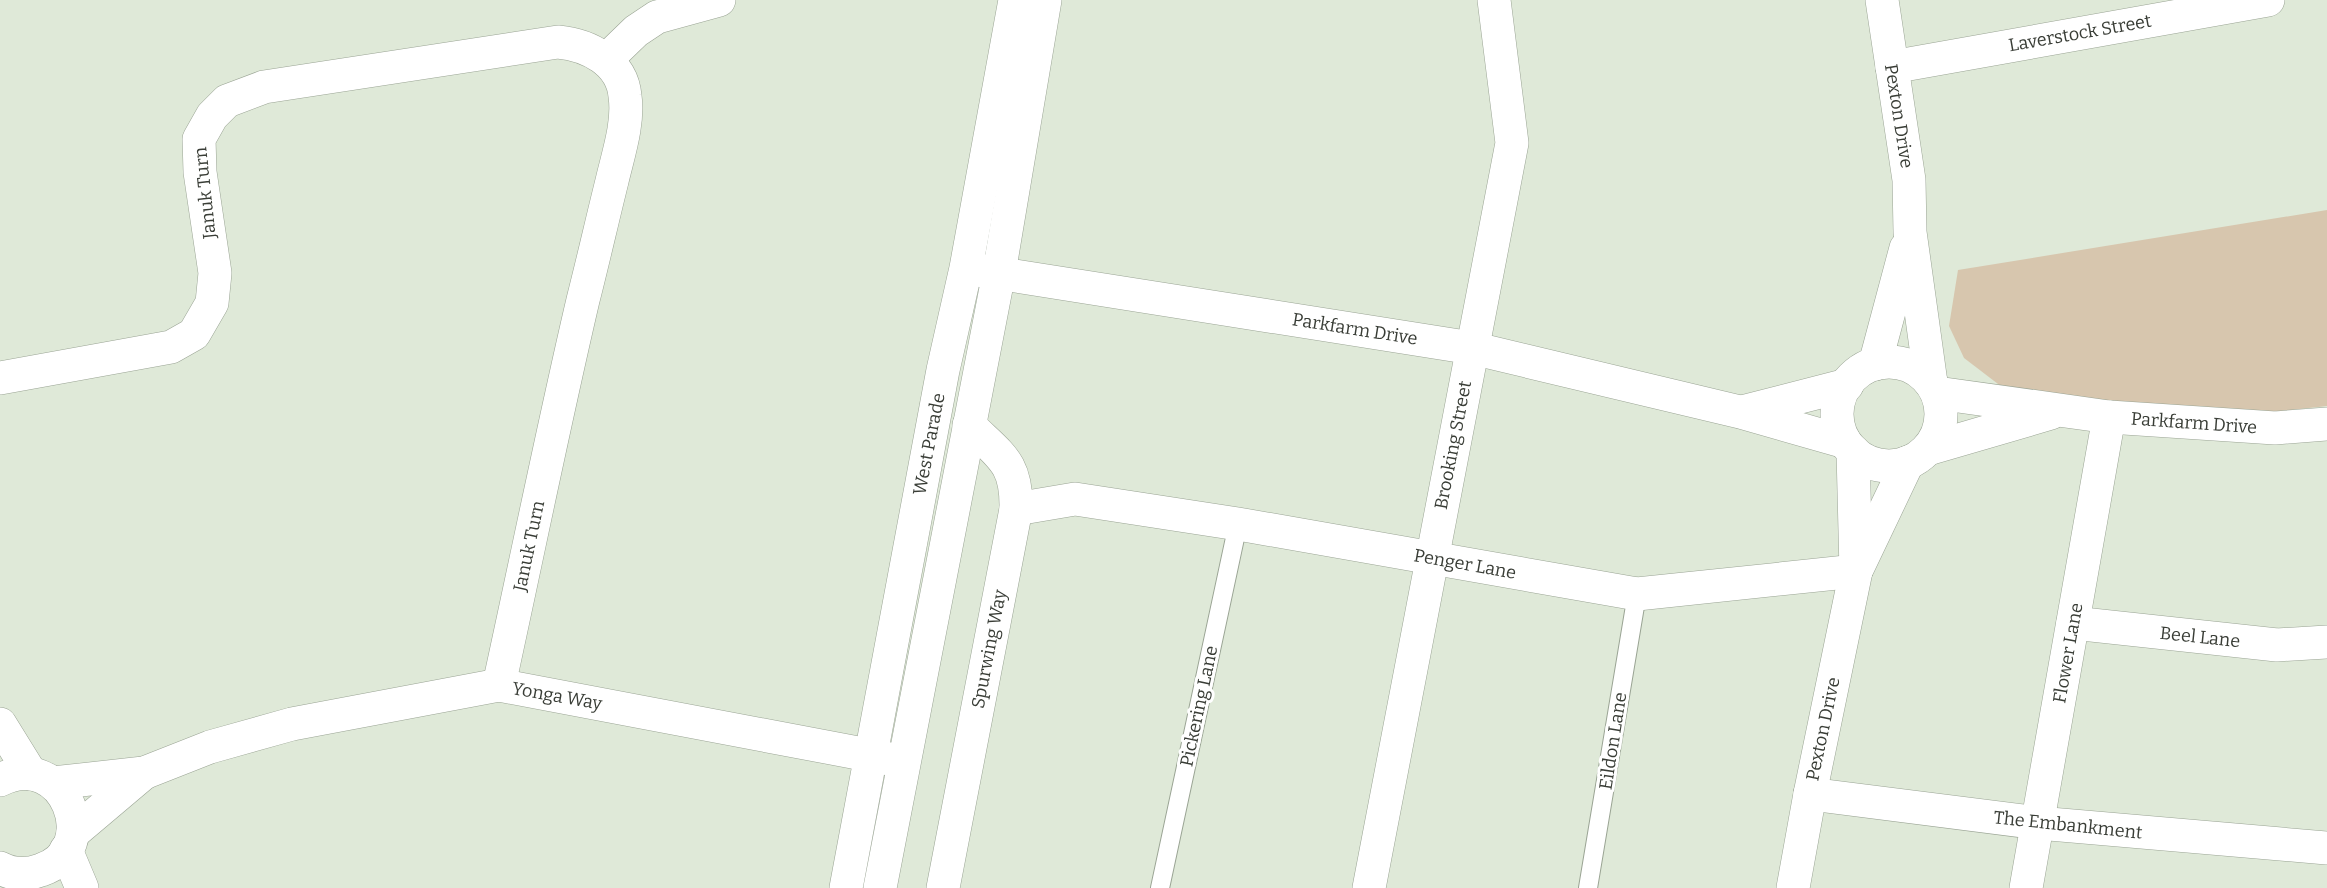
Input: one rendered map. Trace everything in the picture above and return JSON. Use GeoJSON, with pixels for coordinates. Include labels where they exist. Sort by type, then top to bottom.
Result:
{"type":"FeatureCollection","features":[{"type":"Feature","properties":{"kind":"street"},"geometry":{"type":"LineString","coordinates":[[606,60],[636,31],[657,17],[719,0]]}},
{"type":"Feature","properties":{"kind":"street","name":"West Parade"},"geometry":{"type":"LineString","coordinates":[[846,888],[943,370],[966,268],[1015,0]]}},
{"type":"Feature","properties":{"kind":"street","name":"West Parade"},"geometry":{"type":"LineString","coordinates":[[880,888],[999,273],[1045,0]]}},
{"type":"Feature","properties":{"kind":"street","name":"Brooking Street"},"geometry":{"type":"LineString","coordinates":[[1369,888],[1512,143],[1494,0]]}},
{"type":"Feature","properties":{"kind":"street","name":"Pexton Drive"},"geometry":{"type":"LineString","coordinates":[[1882,0],[1909,180],[1910,232],[1934,388]]}},
{"type":"Feature","properties":{"kind":"street","name":"Laverstock Street"},"geometry":{"type":"LineString","coordinates":[[1892,67],[2268,0]]}},
{"type":"Feature","properties":{"kind":"street","name":"Januk Turn"},"geometry":{"type":"LineString","coordinates":[[0,378],[171,347],[194,334],[212,303],[215,273],[200,172],[199,139],[212,117],[227,101],[264,87],[558,42],[574,44],[606,60],[620,77],[626,96],[620,146],[574,340],[499,686]]}},
{"type":"Feature","properties":{"kind":"street","name":"Pexton Drive"},"geometry":{"type":"LineString","coordinates":[[1875,364],[1910,232]]}},
{"type":"Feature","properties":{"kind":"street","name":"Parkfarm Drive"},"geometry":{"type":"LineString","coordinates":[[966,268],[1472,348],[1740,412],[1849,446],[1873,464],[1897,465],[1918,456],[2061,410]]}},
{"type":"Feature","properties":{"kind":"street","name":"Parkfarm Drive"},"geometry":{"type":"LineString","coordinates":[[1740,412],[1847,385],[1864,369],[1887,362],[1911,367],[1934,388],[2109,417],[2275,428],[2327,424]]}},
{"type":"Feature","properties":{"kind":"street"},"geometry":{"type":"LineString","coordinates":[[1847,385],[1841,396],[1838,420],[1849,446]]}},
{"type":"Feature","properties":{"kind":"street"},"geometry":{"type":"LineString","coordinates":[[1918,456],[1939,428],[1941,416],[1934,388]]}},
{"type":"Feature","properties":{"kind":"street","name":"Flower Lane"},"geometry":{"type":"LineString","coordinates":[[2026,888],[2109,417]]}},
{"type":"Feature","properties":{"kind":"street"},"geometry":{"type":"LineString","coordinates":[[969,425],[1011,468]]}},
{"type":"Feature","properties":{"kind":"street","name":"Pexton Drive"},"geometry":{"type":"LineString","coordinates":[[1793,888],[1856,572],[1849,446]]}},
{"type":"Feature","properties":{"kind":"street","name":"Pexton Drive"},"geometry":{"type":"LineString","coordinates":[[1856,572],[1918,456]]}},
{"type":"Feature","properties":{"kind":"street","name":"Penger Lane"},"geometry":{"type":"LineString","coordinates":[[1011,468],[1075,499],[1238,524],[1637,594],[1856,572]]}},
{"type":"Feature","properties":{"kind":"street","name":"Spurwing Way"},"geometry":{"type":"LineString","coordinates":[[943,888],[1016,509],[1016,487],[1011,468]]}},
{"type":"Feature","properties":{"kind":"street","name":"Penger Lane"},"geometry":{"type":"LineString","coordinates":[[1016,509],[1075,499]]}},
{"type":"Feature","properties":{"kind":"street","name":"Beel Lane"},"geometry":{"type":"LineString","coordinates":[[2073,623],[2277,645],[2327,642]]}},
{"type":"Feature","properties":{"kind":"street","name":"Yonga Way"},"geometry":{"type":"LineString","coordinates":[[28,779],[144,773],[210,747],[292,724],[499,686],[904,762]]}},
{"type":"Feature","properties":{"kind":"street"},"geometry":{"type":"LineString","coordinates":[[0,724],[28,779],[63,793],[70,805],[73,819],[69,842],[82,888]]}},
{"type":"Feature","properties":{"kind":"street","name":"Yonga Way"},"geometry":{"type":"LineString","coordinates":[[15,876],[44,869],[56,861],[69,842],[144,773]]}},
{"type":"Feature","properties":{"kind":"street","name":"The Embankment"},"geometry":{"type":"LineString","coordinates":[[1810,794],[2038,823],[2327,848]]}},
{"type":"Feature","properties":{"kind":"lane","name":"Pickering Lane"},"geometry":{"type":"LineString","coordinates":[[1160,888],[1238,524]]}},
{"type":"Feature","properties":{"kind":"lane","name":"Eildon Lane"},"geometry":{"type":"LineString","coordinates":[[1588,888],[1637,594]]}},
{"type":"Feature","properties":{"kind":"shaded area"},"geometry":{"type":"Polygon","coordinates":[[[2327,210],[2327,406],[2271,412],[2069,398],[2002,387],[1964,358],[1949,326],[1958,270],[2327,210]]]}}]}
